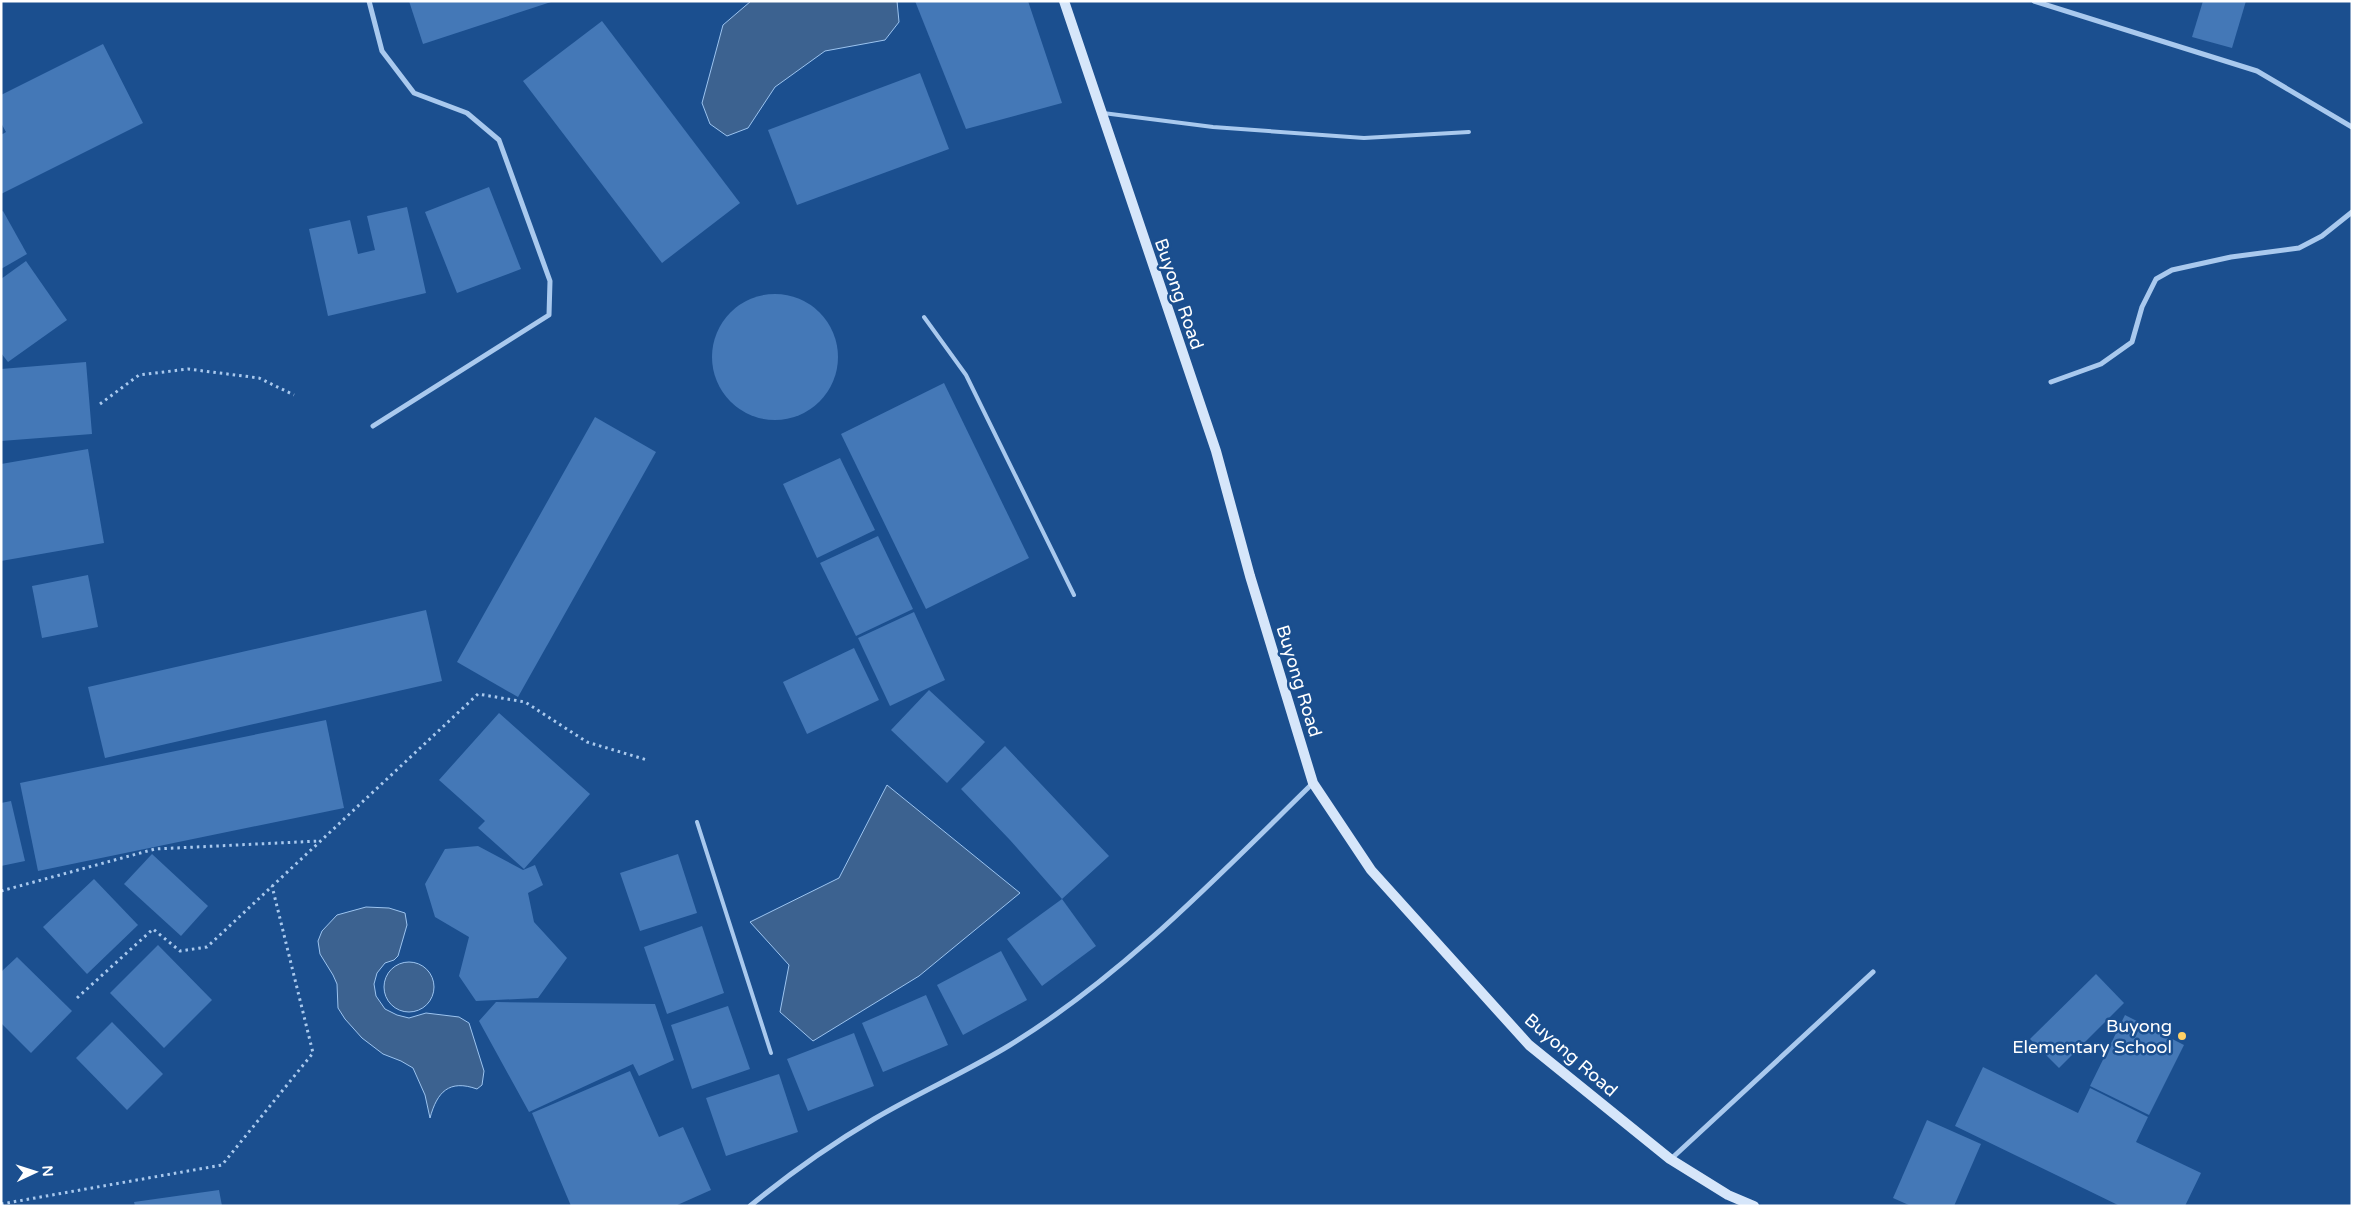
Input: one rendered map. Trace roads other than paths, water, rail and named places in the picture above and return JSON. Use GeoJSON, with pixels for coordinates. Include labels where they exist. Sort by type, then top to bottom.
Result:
{"type":"FeatureCollection","features":[{"type":"Feature","properties":{"kind":"street"},"geometry":{"type":"LineString","coordinates":[[369,1],[382,51],[414,93],[468,113],[499,140],[550,281],[549,315],[372,426]]}},
{"type":"Feature","properties":{"kind":"street","name":"Buyong Road"},"geometry":{"type":"LineString","coordinates":[[1064,1],[1216,451],[1250,576],[1313,783],[1371,870],[1529,1046],[1670,1160],[1728,1195],[1754,1206]]}},
{"type":"Feature","properties":{"kind":"street"},"geometry":{"type":"LineString","coordinates":[[2034,1],[2257,71],[2352,127]]}},
{"type":"Feature","properties":{"kind":"street"},"geometry":{"type":"LineString","coordinates":[[2051,382],[2101,364],[2132,342],[2142,307],[2156,279],[2172,270],[2230,257],[2299,248],[2322,236],[2352,212]]}},
{"type":"Feature","properties":{"kind":"street"},"geometry":{"type":"LineString","coordinates":[[750,1206],[788,1175],[873,1120],[1010,1045],[1088,991],[1167,926],[1313,783]]}},
{"type":"Feature","properties":{"kind":"street"},"geometry":{"type":"LineString","coordinates":[[1670,1160],[1873,972]]}},
{"type":"Feature","properties":{"kind":"lane"},"geometry":{"type":"LineString","coordinates":[[1101,113],[1213,127],[1364,138],[1469,132]]}},
{"type":"Feature","properties":{"kind":"lane"},"geometry":{"type":"LineString","coordinates":[[924,317],[966,375],[1074,595]]}},
{"type":"Feature","properties":{"kind":"lane"},"geometry":{"type":"LineString","coordinates":[[697,822],[771,1053]]}},
{"type":"Feature","properties":{"kind":"water"},"geometry":{"type":"Polygon","coordinates":[[[751,1],[897,1],[899,22],[885,40],[825,51],[775,87],[748,128],[727,136],[710,124],[702,103],[723,25],[751,1]]]}},
{"type":"Feature","properties":{"kind":"water"},"geometry":{"type":"Polygon","coordinates":[[[887,785],[1020,893],[919,976],[813,1041],[780,1012],[789,965],[750,922],[839,878],[887,785]]]}},
{"type":"Feature","properties":{"kind":"water"},"geometry":{"type":"Polygon","coordinates":[[[366,907],[389,908],[405,913],[407,925],[398,956],[394,960],[385,963],[377,973],[374,984],[376,996],[385,1009],[409,1018],[426,1013],[459,1017],[469,1023],[484,1071],[482,1085],[477,1089],[459,1086],[446,1090],[436,1101],[430,1118],[425,1095],[413,1068],[383,1054],[362,1038],[345,1019],[338,1008],[337,984],[320,954],[318,941],[322,931],[337,915],[366,907]]]}},
{"type":"Feature","properties":{"kind":"water"},"geometry":{"type":"Polygon","coordinates":[[[404,962],[414,962],[427,969],[434,982],[434,992],[427,1005],[414,1012],[404,1012],[395,1008],[388,1001],[384,992],[384,982],[388,973],[395,966],[404,962]]]}},
{"type":"Feature","properties":{"kind":"place","name":"Buyong Elementary School"},"geometry":{"type":"Point","coordinates":[2182,1036]}}]}
